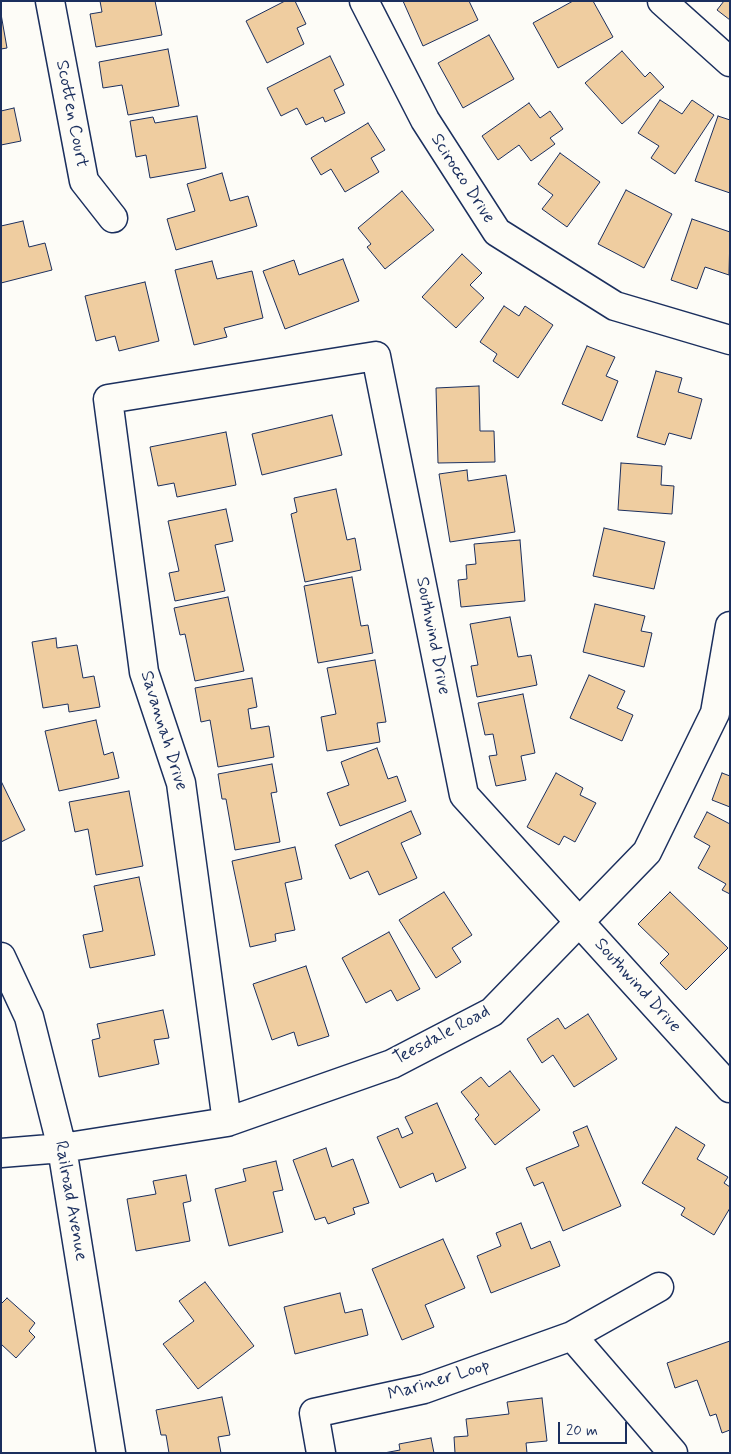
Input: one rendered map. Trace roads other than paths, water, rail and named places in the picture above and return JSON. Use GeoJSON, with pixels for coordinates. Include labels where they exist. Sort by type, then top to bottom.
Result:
{"type":"FeatureCollection","features":[{"type":"Feature","properties":{"kind":"street","name":"Scotten Court"},"geometry":{"type":"LineString","coordinates":[[50,1],[84,181],[113,218]]}},
{"type":"Feature","properties":{"kind":"street","name":"Scirocco Drive"},"geometry":{"type":"LineString","coordinates":[[364,1],[425,120],[497,232],[615,306],[730,340]]}},
{"type":"Feature","properties":{"kind":"street"},"geometry":{"type":"LineString","coordinates":[[662,1],[730,62]]}},
{"type":"Feature","properties":{"kind":"street","name":"Southwind Drive"},"geometry":{"type":"LineString","coordinates":[[108,399],[376,356],[464,795],[730,1088]]}},
{"type":"Feature","properties":{"kind":"street","name":"Savannah Drive"},"geometry":{"type":"LineString","coordinates":[[108,399],[144,672],[181,783],[227,1122]]}},
{"type":"Feature","properties":{"kind":"street","name":"Teesdale Road"},"geometry":{"type":"LineString","coordinates":[[1,1153],[62,1148],[227,1122],[392,1064],[492,1012],[647,852],[715,713],[730,626]]}},
{"type":"Feature","properties":{"kind":"street","name":"Railroad Avenue"},"geometry":{"type":"LineString","coordinates":[[1,957],[29,1017],[62,1148],[111,1453]]}},
{"type":"Feature","properties":{"kind":"street","name":"Mariner Loop"},"geometry":{"type":"LineString","coordinates":[[320,1453],[314,1413],[424,1389],[572,1336],[659,1288]]}},
{"type":"Feature","properties":{"kind":"street"},"geometry":{"type":"LineString","coordinates":[[572,1336],[673,1453]]}}]}
